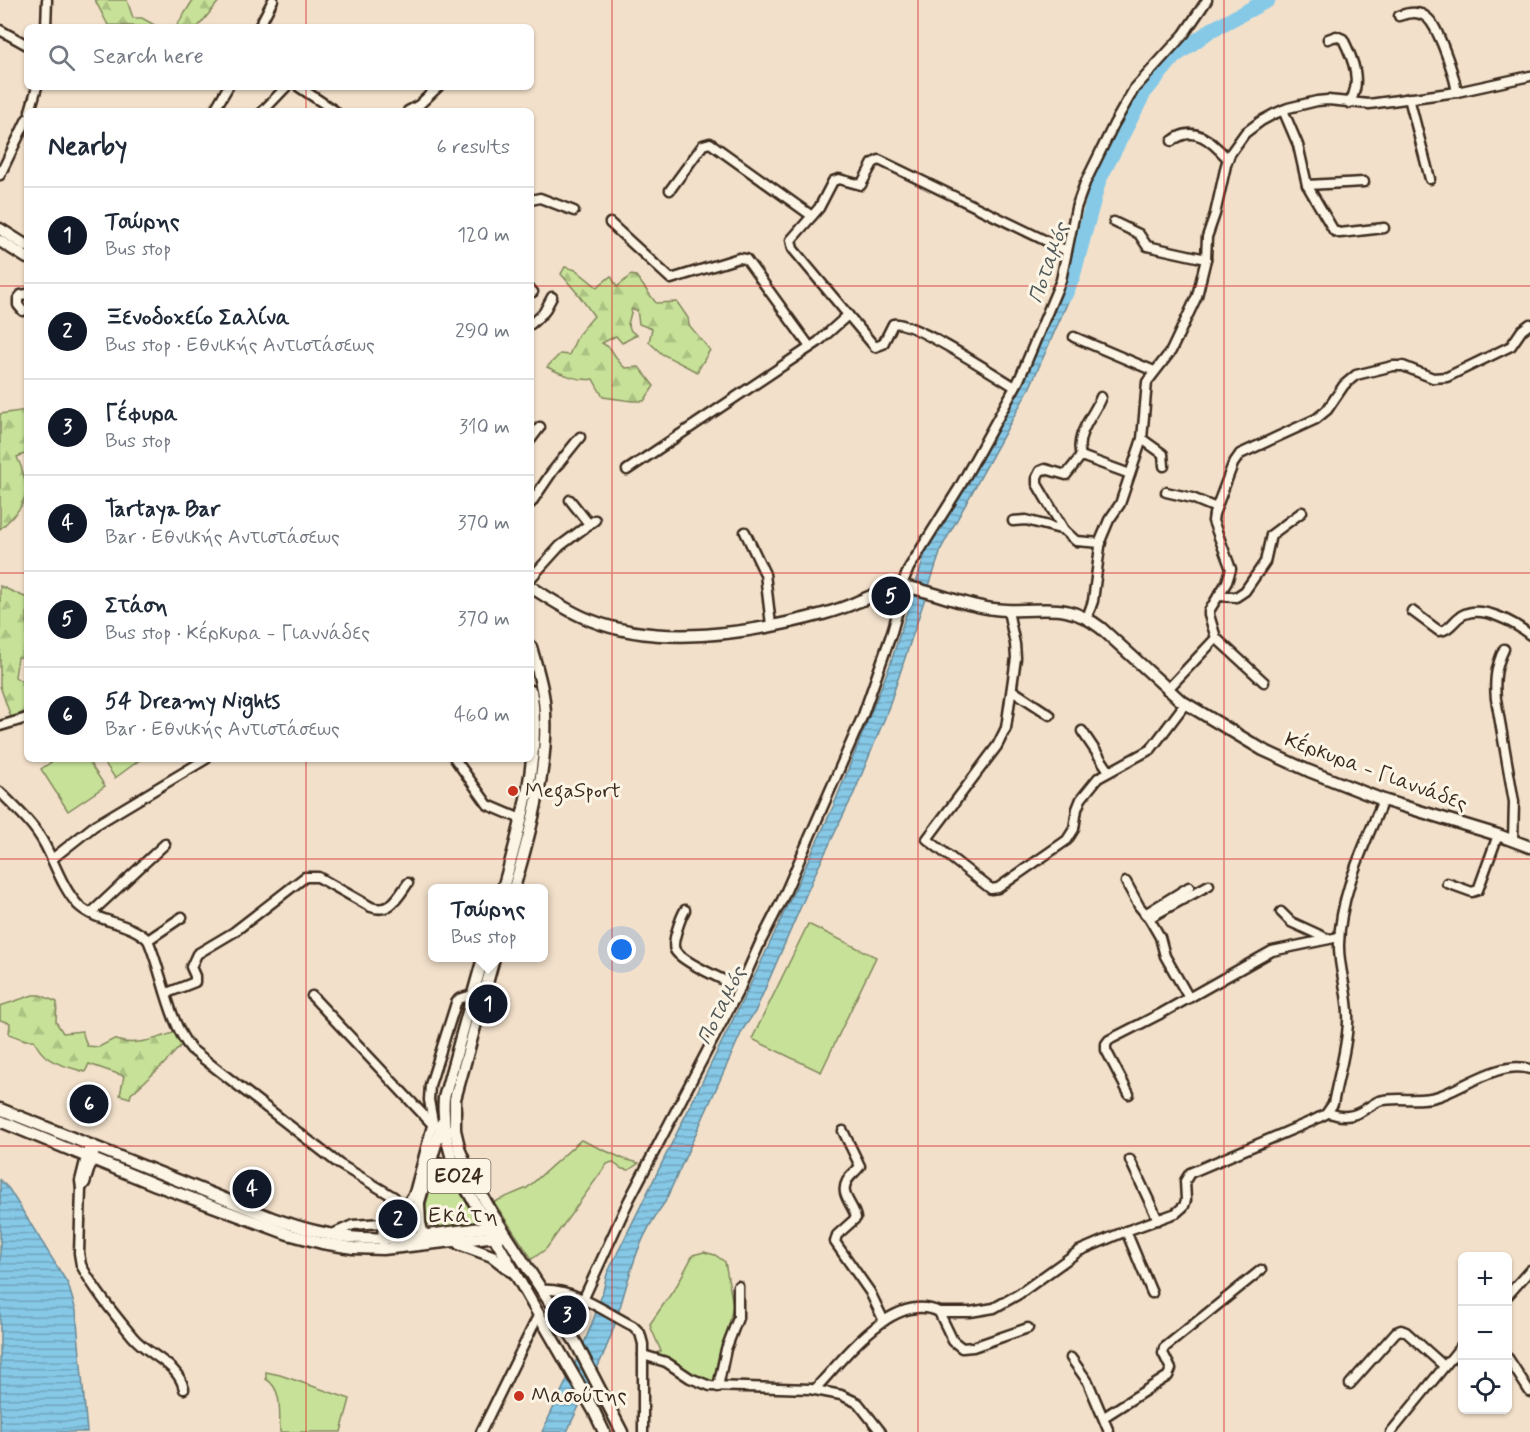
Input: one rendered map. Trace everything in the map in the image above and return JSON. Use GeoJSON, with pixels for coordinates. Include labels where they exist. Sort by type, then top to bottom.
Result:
{"type":"FeatureCollection","features":[{"type":"Feature","properties":{"kind":"main road"},"geometry":{"type":"LineString","coordinates":[[0,228],[24,244]]}},
{"type":"Feature","properties":{"kind":"main road"},"geometry":{"type":"LineString","coordinates":[[0,241],[24,256]]}},
{"type":"Feature","properties":{"kind":"main road"},"geometry":{"type":"LineString","coordinates":[[534,589],[591,621],[638,631],[672,635],[704,635],[729,633],[836,610],[886,590],[907,587]]}},
{"type":"Feature","properties":{"kind":"main road","name":"Κέρκυρα - Γιαννάδες"},"geometry":{"type":"LineString","coordinates":[[907,587],[986,608],[1008,611],[1062,609],[1087,618],[1127,650],[1167,690],[1185,704],[1263,750],[1383,800],[1530,847]]}},
{"type":"Feature","properties":{"kind":"main road"},"geometry":{"type":"LineString","coordinates":[[515,884],[531,828],[545,737],[544,700],[534,659]]}},
{"type":"Feature","properties":{"kind":"main road"},"geometry":{"type":"LineString","coordinates":[[534,713],[534,736]]}},
{"type":"Feature","properties":{"kind":"main road"},"geometry":{"type":"LineString","coordinates":[[504,884],[521,819],[530,762]]}},
{"type":"Feature","properties":{"kind":"main road","name":"ΕΟ24"},"geometry":{"type":"LineString","coordinates":[[482,962],[438,1123],[458,1174],[566,1361],[602,1430]]}},
{"type":"Feature","properties":{"kind":"main road","name":"ΕΟ24"},"geometry":{"type":"LineString","coordinates":[[493,962],[454,1099],[457,1140],[464,1161],[503,1230],[576,1343],[622,1432]]}},
{"type":"Feature","properties":{"kind":"main road"},"geometry":{"type":"LineString","coordinates":[[0,1109],[150,1182],[300,1238],[345,1247],[503,1230]]}},
{"type":"Feature","properties":{"kind":"main road"},"geometry":{"type":"LineString","coordinates":[[0,1121],[272,1218],[330,1235],[383,1244]]}},
{"type":"Feature","properties":{"kind":"main road"},"geometry":{"type":"LineString","coordinates":[[409,1241],[409,1226],[419,1202],[438,1123]]}},
{"type":"Feature","properties":{"kind":"main road"},"geometry":{"type":"LineString","coordinates":[[428,1168],[440,1164],[448,1165],[458,1174]]}},
{"type":"Feature","properties":{"kind":"main road"},"geometry":{"type":"LineString","coordinates":[[419,1202],[424,1240]]}},
{"type":"Feature","properties":{"kind":"main road"},"geometry":{"type":"LineString","coordinates":[[453,1242],[490,1232]]}},
{"type":"Feature","properties":{"kind":"main road"},"geometry":{"type":"LineString","coordinates":[[424,1240],[453,1242],[492,1256],[515,1274]]}},
{"type":"Feature","properties":{"kind":"street"},"geometry":{"type":"LineString","coordinates":[[46,24],[47,0]]}},
{"type":"Feature","properties":{"kind":"street"},"geometry":{"type":"LineString","coordinates":[[261,24],[273,0]]}},
{"type":"Feature","properties":{"kind":"street"},"geometry":{"type":"LineString","coordinates":[[583,1300],[629,1200],[740,988],[782,900],[863,715],[907,587],[909,568],[959,488],[1015,387],[1061,280],[1076,208],[1082,191],[1114,123],[1134,89],[1184,34],[1207,0]]}},
{"type":"Feature","properties":{"kind":"street"},"geometry":{"type":"LineString","coordinates":[[1399,16],[1406,13],[1417,13],[1425,16],[1434,25],[1453,69],[1457,92]]}},
{"type":"Feature","properties":{"kind":"street"},"geometry":{"type":"LineString","coordinates":[[0,30],[24,43]]}},
{"type":"Feature","properties":{"kind":"street"},"geometry":{"type":"LineString","coordinates":[[1328,39],[1336,36],[1343,39],[1354,66],[1356,91],[1349,103]]}},
{"type":"Feature","properties":{"kind":"street"},"geometry":{"type":"LineString","coordinates":[[1087,618],[1093,601],[1101,543],[1109,520],[1118,509],[1142,440],[1148,382],[1171,351],[1197,296],[1206,259],[1207,237],[1228,159],[1245,133],[1261,121],[1283,110],[1328,100],[1368,104],[1457,92],[1530,76]]}},
{"type":"Feature","properties":{"kind":"street"},"geometry":{"type":"LineString","coordinates":[[31,108],[36,90]]}},
{"type":"Feature","properties":{"kind":"street"},"geometry":{"type":"LineString","coordinates":[[216,108],[226,90]]}},
{"type":"Feature","properties":{"kind":"street"},"geometry":{"type":"LineString","coordinates":[[266,108],[283,90]]}},
{"type":"Feature","properties":{"kind":"street"},"geometry":{"type":"LineString","coordinates":[[303,90],[330,108]]}},
{"type":"Feature","properties":{"kind":"street"},"geometry":{"type":"LineString","coordinates":[[414,108],[435,90]]}},
{"type":"Feature","properties":{"kind":"street"},"geometry":{"type":"LineString","coordinates":[[1409,98],[1430,179]]}},
{"type":"Feature","properties":{"kind":"street"},"geometry":{"type":"LineString","coordinates":[[1283,110],[1298,145],[1307,185],[1336,233],[1384,228]]}},
{"type":"Feature","properties":{"kind":"street"},"geometry":{"type":"LineString","coordinates":[[0,175],[24,125]]}},
{"type":"Feature","properties":{"kind":"street"},"geometry":{"type":"LineString","coordinates":[[1172,141],[1181,135],[1197,134],[1212,142],[1228,159]]}},
{"type":"Feature","properties":{"kind":"street"},"geometry":{"type":"LineString","coordinates":[[670,190],[703,145],[710,143],[812,216]]}},
{"type":"Feature","properties":{"kind":"street"},"geometry":{"type":"LineString","coordinates":[[1015,387],[926,333],[899,323],[893,324],[883,344],[876,347],[791,247],[792,238],[824,200],[833,181],[839,179],[861,185],[873,163],[879,160],[1067,251]]}},
{"type":"Feature","properties":{"kind":"street"},"geometry":{"type":"LineString","coordinates":[[1307,185],[1364,182]]}},
{"type":"Feature","properties":{"kind":"street"},"geometry":{"type":"LineString","coordinates":[[534,198],[540,198],[574,211]]}},
{"type":"Feature","properties":{"kind":"street"},"geometry":{"type":"LineString","coordinates":[[1114,222],[1140,235],[1147,246],[1206,259]]}},
{"type":"Feature","properties":{"kind":"street"},"geometry":{"type":"LineString","coordinates":[[610,223],[671,279],[739,258],[746,259],[810,347]]}},
{"type":"Feature","properties":{"kind":"street"},"geometry":{"type":"LineString","coordinates":[[23,311],[18,304],[18,299],[24,294]]}},
{"type":"Feature","properties":{"kind":"street"},"geometry":{"type":"LineString","coordinates":[[534,321],[544,312],[552,297]]}},
{"type":"Feature","properties":{"kind":"street"},"geometry":{"type":"LineString","coordinates":[[627,470],[810,347],[848,315]]}},
{"type":"Feature","properties":{"kind":"street"},"geometry":{"type":"LineString","coordinates":[[1264,682],[1216,638],[1209,615],[1211,607],[1231,576],[1232,569],[1213,521],[1233,464],[1240,454],[1316,419],[1327,410],[1344,385],[1356,375],[1393,366],[1403,366],[1433,378],[1447,377],[1511,346],[1522,330],[1530,324]]}},
{"type":"Feature","properties":{"kind":"street"},"geometry":{"type":"LineString","coordinates":[[1074,336],[1154,371]]}},
{"type":"Feature","properties":{"kind":"street"},"geometry":{"type":"LineString","coordinates":[[1081,456],[1080,438],[1101,397]]}},
{"type":"Feature","properties":{"kind":"street"},"geometry":{"type":"LineString","coordinates":[[534,435],[540,427]]}},
{"type":"Feature","properties":{"kind":"street"},"geometry":{"type":"LineString","coordinates":[[534,499],[580,437]]}},
{"type":"Feature","properties":{"kind":"street"},"geometry":{"type":"LineString","coordinates":[[1142,440],[1163,453],[1164,466]]}},
{"type":"Feature","properties":{"kind":"street"},"geometry":{"type":"LineString","coordinates":[[1081,456],[1130,474]]}},
{"type":"Feature","properties":{"kind":"street"},"geometry":{"type":"LineString","coordinates":[[1081,456],[1066,475],[1045,469],[1040,471],[1037,477],[1038,486],[1064,530],[1076,541],[1101,543]]}},
{"type":"Feature","properties":{"kind":"street"},"geometry":{"type":"LineString","coordinates":[[1166,492],[1191,498],[1216,508]]}},
{"type":"Feature","properties":{"kind":"street"},"geometry":{"type":"LineString","coordinates":[[534,575],[560,546],[592,522],[570,500]]}},
{"type":"Feature","properties":{"kind":"street"},"geometry":{"type":"LineString","coordinates":[[1218,596],[1236,597],[1245,591],[1265,562],[1270,535],[1302,512]]}},
{"type":"Feature","properties":{"kind":"street"},"geometry":{"type":"LineString","coordinates":[[1013,520],[1026,520],[1064,530]]}},
{"type":"Feature","properties":{"kind":"street"},"geometry":{"type":"LineString","coordinates":[[745,532],[765,574],[771,625]]}},
{"type":"Feature","properties":{"kind":"street"},"geometry":{"type":"LineString","coordinates":[[1008,611],[1016,651],[1006,728],[1002,739],[927,839],[989,888],[996,889],[1067,840],[1074,829],[1081,799],[1098,778],[1151,749],[1185,704]]}},
{"type":"Feature","properties":{"kind":"street"},"geometry":{"type":"LineString","coordinates":[[1412,611],[1439,632],[1446,630],[1463,615],[1477,612],[1504,619],[1530,635]]}},
{"type":"Feature","properties":{"kind":"street"},"geometry":{"type":"LineString","coordinates":[[1167,690],[1216,638]]}},
{"type":"Feature","properties":{"kind":"street"},"geometry":{"type":"LineString","coordinates":[[1504,649],[1494,681],[1514,802],[1513,840]]}},
{"type":"Feature","properties":{"kind":"street"},"geometry":{"type":"LineString","coordinates":[[1012,690],[1050,715]]}},
{"type":"Feature","properties":{"kind":"street"},"geometry":{"type":"LineString","coordinates":[[0,726],[24,719]]}},
{"type":"Feature","properties":{"kind":"street"},"geometry":{"type":"LineString","coordinates":[[1083,731],[1109,771]]}},
{"type":"Feature","properties":{"kind":"street"},"geometry":{"type":"LineString","coordinates":[[52,859],[94,826],[201,762]]}},
{"type":"Feature","properties":{"kind":"street"},"geometry":{"type":"LineString","coordinates":[[457,762],[488,805],[521,819]]}},
{"type":"Feature","properties":{"kind":"street"},"geometry":{"type":"LineString","coordinates":[[0,792],[34,828],[76,903],[91,914],[136,931],[148,940],[177,1023],[185,1041],[191,1048],[339,1164],[394,1197],[399,1206]]}},
{"type":"Feature","properties":{"kind":"street"},"geometry":{"type":"LineString","coordinates":[[815,1389],[869,1333],[904,1310],[916,1308],[939,1312],[970,1312],[994,1308],[1019,1294],[1079,1251],[1125,1231],[1176,1213],[1184,1206],[1185,1180],[1190,1173],[1328,1112],[1333,1104],[1348,1021],[1338,946],[1347,889],[1383,800]]}},
{"type":"Feature","properties":{"kind":"street"},"geometry":{"type":"LineString","coordinates":[[1447,883],[1472,892],[1478,890],[1498,835]]}},
{"type":"Feature","properties":{"kind":"street"},"geometry":{"type":"LineString","coordinates":[[91,914],[165,844]]}},
{"type":"Feature","properties":{"kind":"street"},"geometry":{"type":"LineString","coordinates":[[167,993],[195,982],[191,967],[197,954],[234,932],[305,877],[318,877],[370,907],[380,909],[393,904],[408,883]]}},
{"type":"Feature","properties":{"kind":"street"},"geometry":{"type":"LineString","coordinates":[[1126,882],[1160,937],[1166,956],[1189,998]]}},
{"type":"Feature","properties":{"kind":"street"},"geometry":{"type":"LineString","coordinates":[[1147,916],[1209,885]]}},
{"type":"Feature","properties":{"kind":"street"},"geometry":{"type":"LineString","coordinates":[[1147,916],[1189,887]]}},
{"type":"Feature","properties":{"kind":"street"},"geometry":{"type":"LineString","coordinates":[[685,910],[680,919],[674,945],[675,951],[685,960],[740,988]]}},
{"type":"Feature","properties":{"kind":"street"},"geometry":{"type":"LineString","coordinates":[[1281,912],[1291,921],[1328,939]]}},
{"type":"Feature","properties":{"kind":"street"},"geometry":{"type":"LineString","coordinates":[[148,940],[182,917]]}},
{"type":"Feature","properties":{"kind":"street"},"geometry":{"type":"LineString","coordinates":[[1129,1094],[1106,1050],[1107,1042],[1272,951],[1339,937]]}},
{"type":"Feature","properties":{"kind":"street"},"geometry":{"type":"LineString","coordinates":[[330,1235],[353,1225],[382,1223],[396,1214],[399,1206],[408,1202],[414,1193],[438,1123],[433,1113],[430,1085],[456,1003],[459,999],[472,994]]}},
{"type":"Feature","properties":{"kind":"street"},"geometry":{"type":"LineString","coordinates":[[312,996],[438,1123]]}},
{"type":"Feature","properties":{"kind":"street"},"geometry":{"type":"LineString","coordinates":[[1328,1112],[1349,1117],[1377,1102],[1425,1099],[1438,1096],[1503,1069],[1515,1067],[1530,1069]]}},
{"type":"Feature","properties":{"kind":"street"},"geometry":{"type":"LineString","coordinates":[[843,1131],[861,1166],[849,1177],[844,1188],[846,1198],[856,1218],[837,1234],[835,1242],[870,1292],[884,1321]]}},
{"type":"Feature","properties":{"kind":"street"},"geometry":{"type":"LineString","coordinates":[[91,1152],[85,1182],[81,1188],[78,1253],[82,1268],[134,1338],[145,1349],[177,1372],[184,1389]]}},
{"type":"Feature","properties":{"kind":"street"},"geometry":{"type":"LineString","coordinates":[[1130,1160],[1158,1220]]}},
{"type":"Feature","properties":{"kind":"street"},"geometry":{"type":"LineString","coordinates":[[382,1223],[383,1244]]}},
{"type":"Feature","properties":{"kind":"street"},"geometry":{"type":"LineString","coordinates":[[1125,1231],[1152,1293]]}},
{"type":"Feature","properties":{"kind":"street"},"geometry":{"type":"LineString","coordinates":[[1104,1417],[1170,1374],[1171,1369],[1163,1353],[1164,1348],[1261,1270]]}},
{"type":"Feature","properties":{"kind":"street"},"geometry":{"type":"LineString","coordinates":[[1512,1290],[1528,1276]]}},
{"type":"Feature","properties":{"kind":"street"},"geometry":{"type":"LineString","coordinates":[[718,1387],[726,1349],[738,1318],[738,1286]]}},
{"type":"Feature","properties":{"kind":"street"},"geometry":{"type":"LineString","coordinates":[[542,1290],[559,1290],[583,1300],[640,1333],[643,1354],[643,1432]]}},
{"type":"Feature","properties":{"kind":"street"},"geometry":{"type":"LineString","coordinates":[[939,1312],[953,1341],[962,1348],[973,1347],[1028,1328]]}},
{"type":"Feature","properties":{"kind":"street"},"geometry":{"type":"LineString","coordinates":[[481,1432],[539,1314]]}},
{"type":"Feature","properties":{"kind":"street"},"geometry":{"type":"LineString","coordinates":[[1350,1384],[1396,1332],[1401,1330],[1444,1366]]}},
{"type":"Feature","properties":{"kind":"street"},"geometry":{"type":"LineString","coordinates":[[1391,1432],[1458,1350]]}},
{"type":"Feature","properties":{"kind":"street"},"geometry":{"type":"LineString","coordinates":[[643,1354],[666,1362],[697,1382],[718,1387],[815,1389],[855,1400],[881,1432]]}},
{"type":"Feature","properties":{"kind":"street"},"geometry":{"type":"LineString","coordinates":[[1071,1358],[1088,1382],[1109,1432]]}},
{"type":"Feature","properties":{"kind":"street"},"geometry":{"type":"LineString","coordinates":[[1509,1360],[1530,1392]]}},
{"type":"Feature","properties":{"kind":"green space"},"geometry":{"type":"Polygon","coordinates":[[[95,0],[127,0],[133,18],[142,18],[153,24],[107,24],[95,0]]]}},
{"type":"Feature","properties":{"kind":"green space"},"geometry":{"type":"Polygon","coordinates":[[[193,0],[220,0],[200,24],[178,24],[193,0]]]}},
{"type":"Feature","properties":{"kind":"green space"},"geometry":{"type":"Polygon","coordinates":[[[565,267],[576,270],[597,287],[611,276],[617,287],[631,275],[636,276],[656,303],[677,302],[688,318],[689,325],[710,350],[697,372],[662,354],[649,342],[652,329],[639,324],[637,310],[632,309],[628,324],[631,331],[637,335],[622,343],[616,336],[602,343],[610,348],[625,368],[639,367],[654,386],[644,401],[603,397],[593,379],[576,378],[547,367],[560,354],[569,355],[578,335],[594,316],[561,274],[565,267]]]}},
{"type":"Feature","properties":{"kind":"green space"},"geometry":{"type":"Polygon","coordinates":[[[24,410],[24,454],[17,457],[24,476],[24,499],[17,512],[0,529],[0,414],[24,410]]]}},
{"type":"Feature","properties":{"kind":"green space"},"geometry":{"type":"Polygon","coordinates":[[[0,586],[24,597],[24,658],[18,657],[15,677],[24,683],[24,712],[12,720],[0,686],[0,586]]]}},
{"type":"Feature","properties":{"kind":"green space"},"geometry":{"type":"Polygon","coordinates":[[[52,762],[89,762],[105,786],[68,811],[41,769],[52,762]]]}},
{"type":"Feature","properties":{"kind":"green space"},"geometry":{"type":"Polygon","coordinates":[[[104,762],[137,762],[115,778],[104,762]]]}},
{"type":"Feature","properties":{"kind":"green space"},"geometry":{"type":"Polygon","coordinates":[[[808,924],[876,957],[821,1072],[752,1039],[808,924]]]}},
{"type":"Feature","properties":{"kind":"green space"},"geometry":{"type":"Polygon","coordinates":[[[33,995],[40,995],[57,1002],[56,1022],[63,1033],[82,1031],[87,1046],[99,1047],[114,1039],[128,1043],[145,1041],[176,1032],[185,1041],[131,1094],[130,1098],[120,1095],[124,1076],[89,1064],[85,1072],[62,1065],[43,1054],[34,1040],[25,1040],[9,1034],[10,1023],[0,1020],[0,1006],[33,995]]]}},
{"type":"Feature","properties":{"kind":"green space"},"geometry":{"type":"Polygon","coordinates":[[[581,1140],[624,1159],[639,1163],[629,1170],[622,1169],[612,1162],[607,1164],[546,1249],[532,1259],[494,1202],[527,1188],[581,1140]]]}},
{"type":"Feature","properties":{"kind":"green space"},"geometry":{"type":"Polygon","coordinates":[[[440,1170],[451,1175],[477,1223],[437,1229],[426,1223],[424,1211],[434,1176],[440,1170]]]}},
{"type":"Feature","properties":{"kind":"green space"},"geometry":{"type":"Polygon","coordinates":[[[704,1252],[715,1255],[725,1262],[733,1305],[717,1384],[695,1377],[656,1353],[661,1351],[650,1324],[677,1285],[693,1255],[704,1252]]]}},
{"type":"Feature","properties":{"kind":"green space"},"geometry":{"type":"Polygon","coordinates":[[[266,1372],[350,1399],[341,1432],[280,1432],[278,1395],[266,1379],[266,1372]]]}},
{"type":"Feature","properties":{"kind":"water"},"geometry":{"type":"Polygon","coordinates":[[[1073,276],[1077,281],[1030,387],[942,547],[886,715],[854,793],[815,874],[755,1012],[743,1029],[665,1202],[646,1233],[628,1280],[613,1330],[597,1369],[567,1432],[542,1432],[588,1334],[607,1274],[756,973],[833,807],[890,665],[927,548],[1017,390],[1066,282],[1073,276]]]}},
{"type":"Feature","properties":{"kind":"water"},"geometry":{"type":"Polygon","coordinates":[[[0,1180],[9,1189],[68,1284],[76,1311],[87,1432],[0,1432],[0,1180]]]}},
{"type":"Feature","properties":{"kind":"waterway","name":"Ποταμός"},"geometry":{"type":"LineString","coordinates":[[1065,295],[1073,276],[1099,180],[1144,93],[1174,57],[1211,30],[1268,0]]}},
{"type":"Feature","properties":{"kind":"place","name":"Στάση"},"geometry":{"type":"Point","coordinates":[891,596]}},
{"type":"Feature","properties":{"kind":"place","name":"MegaSport"},"geometry":{"type":"Point","coordinates":[513,791]}},
{"type":"Feature","properties":{"kind":"place","name":"Τσώρης"},"geometry":{"type":"Point","coordinates":[488,1004]}},
{"type":"Feature","properties":{"kind":"place","name":"54 Dreamy Nights"},"geometry":{"type":"Point","coordinates":[89,1104]}},
{"type":"Feature","properties":{"kind":"place","name":"Tartaya Bar"},"geometry":{"type":"Point","coordinates":[252,1189]}},
{"type":"Feature","properties":{"kind":"place","name":"Ξενοδοχείο Σαλίνα"},"geometry":{"type":"Point","coordinates":[398,1219]}},
{"type":"Feature","properties":{"kind":"place","name":"Γέφυρα"},"geometry":{"type":"Point","coordinates":[567,1315]}},
{"type":"Feature","properties":{"kind":"place","name":"Μασούτης"},"geometry":{"type":"Point","coordinates":[519,1396]}},
{"type":"Feature","properties":{"kind":"district","name":"Εκάτη"},"geometry":{"type":"Point","coordinates":[464,1216]}}]}
